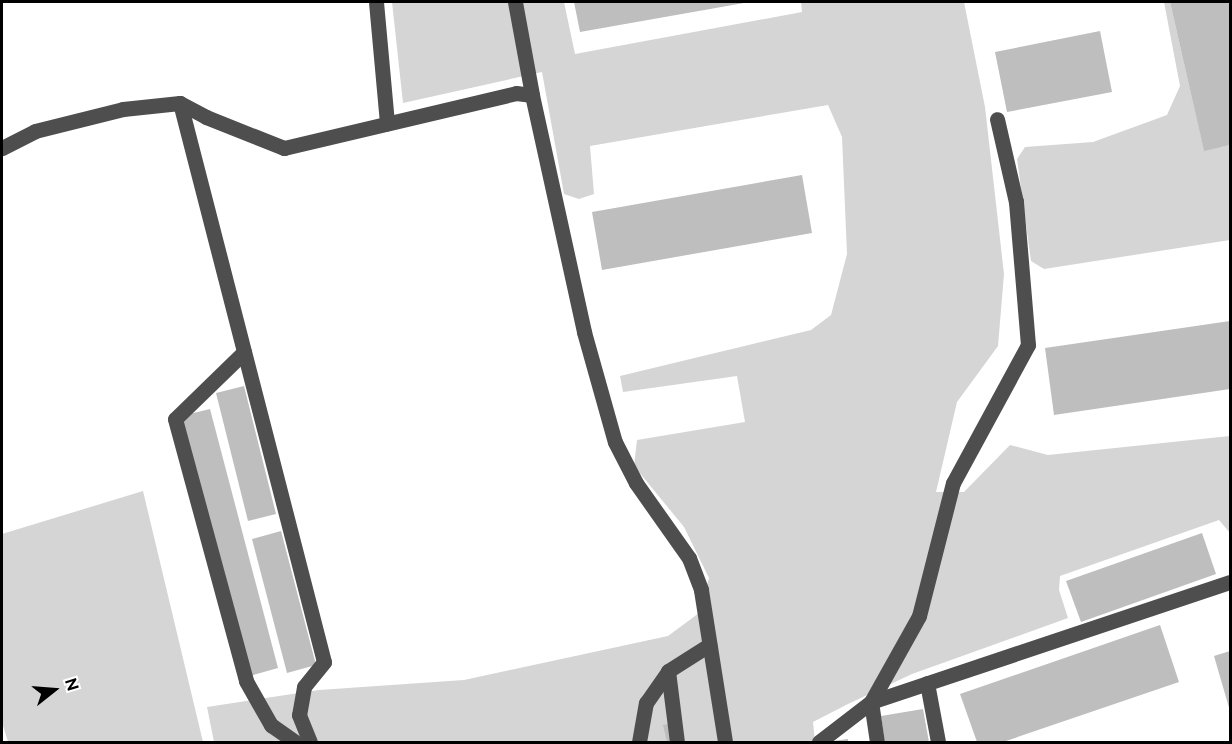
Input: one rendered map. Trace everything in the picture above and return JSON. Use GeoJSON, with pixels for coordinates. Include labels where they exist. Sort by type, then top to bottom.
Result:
{"type":"FeatureCollection","features":[{"type":"Feature","properties":{"kind":"street"},"geometry":{"type":"LineString","coordinates":[[376,2],[387,124]]}},
{"type":"Feature","properties":{"kind":"street"},"geometry":{"type":"LineString","coordinates":[[515,2],[532,95],[584,332],[615,442],[636,483],[689,558],[701,590],[725,742]]}},
{"type":"Feature","properties":{"kind":"street"},"geometry":{"type":"LineString","coordinates":[[2,148],[35,131],[123,109],[180,102],[206,117],[284,148],[516,93],[532,95]]}},
{"type":"Feature","properties":{"kind":"street"},"geometry":{"type":"LineString","coordinates":[[180,102],[324,662],[304,687],[299,715],[310,742]]}},
{"type":"Feature","properties":{"kind":"street"},"geometry":{"type":"LineString","coordinates":[[877,742],[871,702],[919,616],[953,483],[1028,345],[1016,202],[998,119]]}},
{"type":"Feature","properties":{"kind":"street"},"geometry":{"type":"LineString","coordinates":[[244,352],[176,419],[246,681],[271,725],[295,742]]}},
{"type":"Feature","properties":{"kind":"street"},"geometry":{"type":"LineString","coordinates":[[819,741],[871,702],[1229,582]]}},
{"type":"Feature","properties":{"kind":"street"},"geometry":{"type":"LineString","coordinates":[[639,742],[646,703],[668,671],[709,645]]}},
{"type":"Feature","properties":{"kind":"street"},"geometry":{"type":"LineString","coordinates":[[668,671],[677,742]]}},
{"type":"Feature","properties":{"kind":"street"},"geometry":{"type":"LineString","coordinates":[[927,683],[938,742]]}},
{"type":"Feature","properties":{"kind":"shaded area"},"geometry":{"type":"Polygon","coordinates":[[[392,2],[564,2],[575,54],[802,12],[801,2],[964,2],[985,107],[1004,274],[998,346],[957,402],[936,492],[964,492],[1010,445],[1048,455],[1230,436],[1230,533],[1219,520],[1060,576],[1059,590],[1068,618],[912,674],[848,704],[813,722],[815,742],[214,742],[207,707],[319,690],[464,680],[668,636],[699,613],[709,578],[684,527],[634,466],[637,440],[745,422],[737,376],[623,392],[620,376],[811,330],[831,315],[847,254],[842,137],[828,105],[590,146],[594,194],[579,199],[564,194],[542,72],[403,103],[392,2]]]}},
{"type":"Feature","properties":{"kind":"shaded area"},"geometry":{"type":"Polygon","coordinates":[[[1164,2],[1170,2],[1204,150],[1230,145],[1230,240],[1044,269],[1031,261],[1017,159],[1025,147],[1093,142],[1167,115],[1180,86],[1164,2]]]}},
{"type":"Feature","properties":{"kind":"shaded area"},"geometry":{"type":"Polygon","coordinates":[[[143,491],[203,742],[8,742],[2,722],[2,534],[143,491]]]}},
{"type":"Feature","properties":{"kind":"building"},"geometry":{"type":"Polygon","coordinates":[[[574,2],[744,2],[744,3],[580,32],[574,2]]]}},
{"type":"Feature","properties":{"kind":"building"},"geometry":{"type":"Polygon","coordinates":[[[1170,2],[1230,2],[1230,145],[1204,151],[1170,2]]]}},
{"type":"Feature","properties":{"kind":"building"},"geometry":{"type":"Polygon","coordinates":[[[1100,31],[1112,92],[1007,112],[995,52],[1100,31]]]}},
{"type":"Feature","properties":{"kind":"building"},"geometry":{"type":"Polygon","coordinates":[[[802,175],[812,233],[602,270],[592,212],[802,175]]]}},
{"type":"Feature","properties":{"kind":"building"},"geometry":{"type":"Polygon","coordinates":[[[1230,321],[1230,389],[1054,415],[1045,348],[1230,321]]]}},
{"type":"Feature","properties":{"kind":"building"},"geometry":{"type":"Polygon","coordinates":[[[244,386],[276,514],[248,521],[216,393],[244,386]]]}},
{"type":"Feature","properties":{"kind":"building"},"geometry":{"type":"Polygon","coordinates":[[[210,409],[278,668],[250,676],[181,416],[210,409]]]}},
{"type":"Feature","properties":{"kind":"building"},"geometry":{"type":"Polygon","coordinates":[[[281,531],[316,665],[287,673],[252,539],[281,531]]]}},
{"type":"Feature","properties":{"kind":"building"},"geometry":{"type":"Polygon","coordinates":[[[1202,533],[1216,574],[1081,622],[1066,581],[1202,533]]]}},
{"type":"Feature","properties":{"kind":"building"},"geometry":{"type":"Polygon","coordinates":[[[1160,625],[1179,682],[1003,742],[977,742],[960,694],[1160,625]]]}},
{"type":"Feature","properties":{"kind":"building"},"geometry":{"type":"Polygon","coordinates":[[[1230,651],[1230,711],[1214,656],[1230,651]]]}},
{"type":"Feature","properties":{"kind":"building"},"geometry":{"type":"Polygon","coordinates":[[[923,709],[929,742],[885,742],[881,716],[923,709]]]}},
{"type":"Feature","properties":{"kind":"building"},"geometry":{"type":"Polygon","coordinates":[[[680,722],[684,742],[667,742],[663,725],[680,722]]]}},
{"type":"Feature","properties":{"kind":"building"},"geometry":{"type":"Polygon","coordinates":[[[848,739],[848,742],[833,742],[833,741],[848,739]]]}}]}
